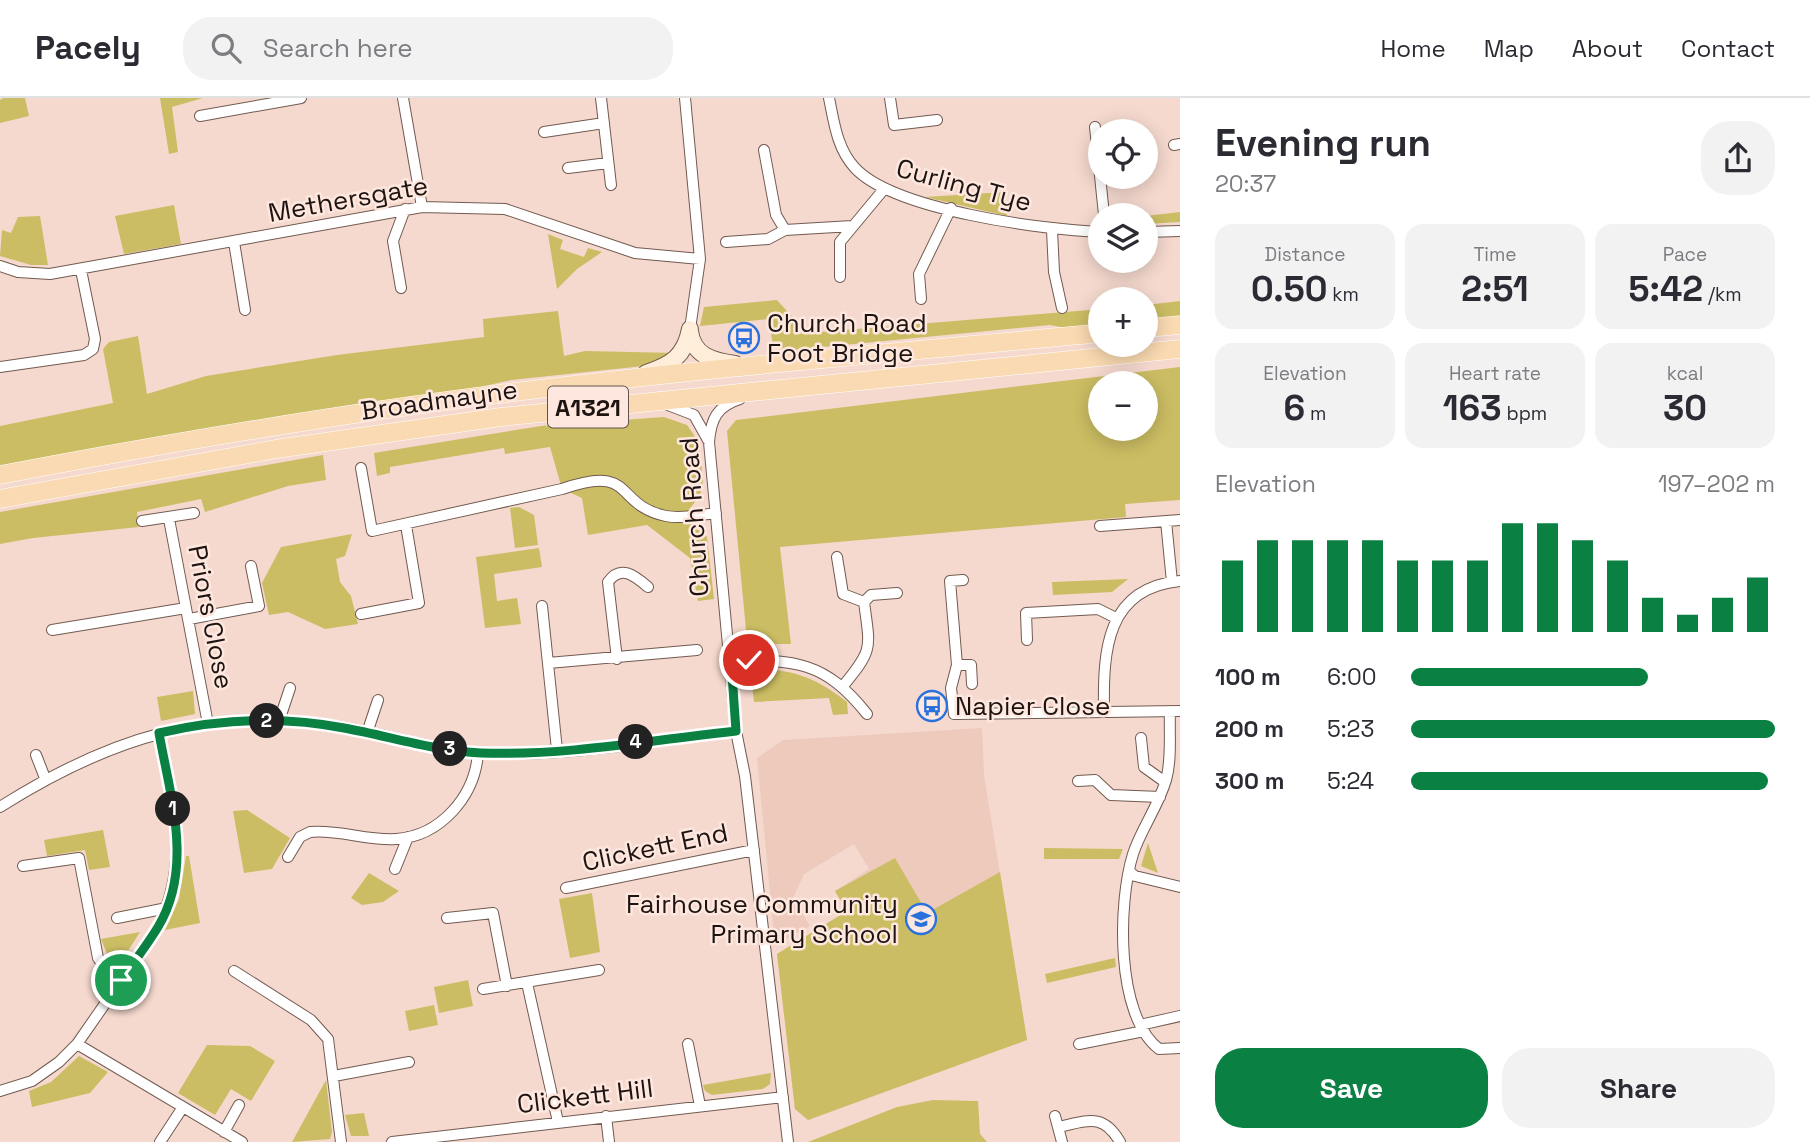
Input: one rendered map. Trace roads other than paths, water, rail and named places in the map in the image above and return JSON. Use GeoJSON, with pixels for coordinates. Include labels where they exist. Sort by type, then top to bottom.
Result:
{"type":"FeatureCollection","features":[{"type":"Feature","properties":{"kind":"main road"},"geometry":{"type":"LineString","coordinates":[[1158,327],[1180,325]]}},
{"type":"Feature","properties":{"kind":"main road","name":"Broadmayne"},"geometry":{"type":"LineString","coordinates":[[0,475],[307,421],[624,379],[1088,334]]}},
{"type":"Feature","properties":{"kind":"main road","name":"Broadmayne"},"geometry":{"type":"LineString","coordinates":[[0,499],[276,449],[631,402],[1180,349]]}},
{"type":"Feature","properties":{"kind":"street"},"geometry":{"type":"LineString","coordinates":[[200,116],[301,98]]}},
{"type":"Feature","properties":{"kind":"street"},"geometry":{"type":"LineString","coordinates":[[403,98],[422,207]]}},
{"type":"Feature","properties":{"kind":"street"},"geometry":{"type":"LineString","coordinates":[[601,98],[611,185]]}},
{"type":"Feature","properties":{"kind":"street"},"geometry":{"type":"LineString","coordinates":[[624,379],[674,362],[683,351],[690,329],[700,260],[685,98]]}},
{"type":"Feature","properties":{"kind":"street","name":"Curling Tye"},"geometry":{"type":"LineString","coordinates":[[829,98],[836,132],[845,155],[863,176],[884,189],[1000,222],[1052,230],[1088,231]]}},
{"type":"Feature","properties":{"kind":"street"},"geometry":{"type":"LineString","coordinates":[[890,98],[894,125],[937,120]]}},
{"type":"Feature","properties":{"kind":"street"},"geometry":{"type":"LineString","coordinates":[[544,132],[604,124]]}},
{"type":"Feature","properties":{"kind":"street"},"geometry":{"type":"LineString","coordinates":[[764,150],[776,215],[785,230]]}},
{"type":"Feature","properties":{"kind":"street"},"geometry":{"type":"LineString","coordinates":[[568,168],[608,163]]}},
{"type":"Feature","properties":{"kind":"street"},"geometry":{"type":"LineString","coordinates":[[840,277],[838,247],[884,189]]}},
{"type":"Feature","properties":{"kind":"street","name":"Methersgate"},"geometry":{"type":"LineString","coordinates":[[0,266],[34,274],[81,270],[422,207],[505,209],[635,253],[700,260]]}},
{"type":"Feature","properties":{"kind":"street"},"geometry":{"type":"LineString","coordinates":[[921,299],[919,274],[951,208]]}},
{"type":"Feature","properties":{"kind":"street"},"geometry":{"type":"LineString","coordinates":[[401,288],[393,241],[405,209]]}},
{"type":"Feature","properties":{"kind":"street"},"geometry":{"type":"LineString","coordinates":[[726,242],[768,239],[785,230],[852,226]]}},
{"type":"Feature","properties":{"kind":"street"},"geometry":{"type":"LineString","coordinates":[[1052,230],[1054,272],[1062,308]]}},
{"type":"Feature","properties":{"kind":"street"},"geometry":{"type":"LineString","coordinates":[[1158,232],[1180,231]]}},
{"type":"Feature","properties":{"kind":"street"},"geometry":{"type":"LineString","coordinates":[[234,242],[245,310]]}},
{"type":"Feature","properties":{"kind":"street"},"geometry":{"type":"LineString","coordinates":[[0,367],[84,355],[93,349],[95,339],[81,270]]}},
{"type":"Feature","properties":{"kind":"street"},"geometry":{"type":"LineString","coordinates":[[690,329],[691,340],[703,356],[720,362],[753,366]]}},
{"type":"Feature","properties":{"kind":"street","name":"Church Road"},"geometry":{"type":"LineString","coordinates":[[776,388],[722,408],[713,419],[709,442],[736,731],[742,756],[754,849],[788,1142]]}},
{"type":"Feature","properties":{"kind":"street"},"geometry":{"type":"LineString","coordinates":[[631,402],[685,410],[699,420],[709,442]]}},
{"type":"Feature","properties":{"kind":"street"},"geometry":{"type":"LineString","coordinates":[[361,468],[372,531],[562,489],[589,479],[604,478],[617,484],[652,511],[665,516],[716,513]]}},
{"type":"Feature","properties":{"kind":"street"},"geometry":{"type":"LineString","coordinates":[[142,521],[169,519],[194,513]]}},
{"type":"Feature","properties":{"kind":"street","name":"Priors Close"},"geometry":{"type":"LineString","coordinates":[[169,519],[208,724]]}},
{"type":"Feature","properties":{"kind":"street"},"geometry":{"type":"LineString","coordinates":[[1100,526],[1180,520]]}},
{"type":"Feature","properties":{"kind":"street"},"geometry":{"type":"LineString","coordinates":[[1104,710],[1104,656],[1116,618],[1145,592],[1176,581],[1166,521]]}},
{"type":"Feature","properties":{"kind":"street"},"geometry":{"type":"LineString","coordinates":[[361,614],[419,604],[407,525]]}},
{"type":"Feature","properties":{"kind":"street"},"geometry":{"type":"LineString","coordinates":[[837,557],[843,594],[863,602]]}},
{"type":"Feature","properties":{"kind":"street"},"geometry":{"type":"LineString","coordinates":[[52,631],[259,606],[251,566]]}},
{"type":"Feature","properties":{"kind":"street"},"geometry":{"type":"LineString","coordinates":[[617,659],[608,582],[615,575],[626,572],[648,587]]}},
{"type":"Feature","properties":{"kind":"street"},"geometry":{"type":"LineString","coordinates":[[963,580],[950,581],[957,666],[951,688],[954,714],[1175,711],[1165,782],[1134,851],[1121,922],[1134,1010],[1142,1028],[1159,1049],[1180,1048]]}},
{"type":"Feature","properties":{"kind":"street"},"geometry":{"type":"LineString","coordinates":[[863,602],[870,595],[897,593]]}},
{"type":"Feature","properties":{"kind":"street"},"geometry":{"type":"LineString","coordinates":[[843,686],[869,652],[863,602]]}},
{"type":"Feature","properties":{"kind":"street"},"geometry":{"type":"LineString","coordinates":[[542,606],[557,750]]}},
{"type":"Feature","properties":{"kind":"street"},"geometry":{"type":"LineString","coordinates":[[1027,640],[1026,613],[1098,609],[1116,618]]}},
{"type":"Feature","properties":{"kind":"street"},"geometry":{"type":"LineString","coordinates":[[548,663],[617,659],[697,649]]}},
{"type":"Feature","properties":{"kind":"street"},"geometry":{"type":"LineString","coordinates":[[731,660],[793,662],[819,671],[843,686],[867,714]]}},
{"type":"Feature","properties":{"kind":"street"},"geometry":{"type":"LineString","coordinates":[[957,666],[971,665],[971,684]]}},
{"type":"Feature","properties":{"kind":"street"},"geometry":{"type":"LineString","coordinates":[[279,721],[290,688]]}},
{"type":"Feature","properties":{"kind":"street"},"geometry":{"type":"LineString","coordinates":[[367,733],[378,700]]}},
{"type":"Feature","properties":{"kind":"street"},"geometry":{"type":"LineString","coordinates":[[0,807],[45,778],[103,750],[159,733],[208,724],[279,721],[367,733],[478,753],[557,750],[736,731]]}},
{"type":"Feature","properties":{"kind":"street"},"geometry":{"type":"LineString","coordinates":[[0,1091],[46,1074],[77,1044],[159,926],[167,908],[176,878],[177,832],[159,733]]}},
{"type":"Feature","properties":{"kind":"street"},"geometry":{"type":"LineString","coordinates":[[1142,738],[1144,767],[1165,782]]}},
{"type":"Feature","properties":{"kind":"street"},"geometry":{"type":"LineString","coordinates":[[288,857],[300,837],[310,832],[380,839],[408,837],[429,830],[456,809],[473,780],[478,753]]}},
{"type":"Feature","properties":{"kind":"street"},"geometry":{"type":"LineString","coordinates":[[36,755],[45,778]]}},
{"type":"Feature","properties":{"kind":"street"},"geometry":{"type":"LineString","coordinates":[[1078,781],[1095,780],[1111,795],[1160,797]]}},
{"type":"Feature","properties":{"kind":"street"},"geometry":{"type":"LineString","coordinates":[[395,869],[408,837]]}},
{"type":"Feature","properties":{"kind":"street","name":"Clickett End"},"geometry":{"type":"LineString","coordinates":[[566,888],[754,849]]}},
{"type":"Feature","properties":{"kind":"street"},"geometry":{"type":"LineString","coordinates":[[23,866],[79,858],[97,957],[106,970],[121,980]]}},
{"type":"Feature","properties":{"kind":"street"},"geometry":{"type":"LineString","coordinates":[[1129,871],[1135,876],[1180,887]]}},
{"type":"Feature","properties":{"kind":"street"},"geometry":{"type":"LineString","coordinates":[[117,918],[167,908]]}},
{"type":"Feature","properties":{"kind":"street"},"geometry":{"type":"LineString","coordinates":[[447,918],[493,913],[507,986]]}},
{"type":"Feature","properties":{"kind":"street"},"geometry":{"type":"LineString","coordinates":[[483,989],[599,970]]}},
{"type":"Feature","properties":{"kind":"street"},"geometry":{"type":"LineString","coordinates":[[233,971],[321,1029],[328,1039],[341,1142]]}},
{"type":"Feature","properties":{"kind":"street"},"geometry":{"type":"LineString","coordinates":[[527,983],[558,1122]]}},
{"type":"Feature","properties":{"kind":"street"},"geometry":{"type":"LineString","coordinates":[[1079,1044],[1180,1016]]}},
{"type":"Feature","properties":{"kind":"street"},"geometry":{"type":"LineString","coordinates":[[77,1044],[242,1142]]}},
{"type":"Feature","properties":{"kind":"street"},"geometry":{"type":"LineString","coordinates":[[688,1044],[700,1106]]}},
{"type":"Feature","properties":{"kind":"street"},"geometry":{"type":"LineString","coordinates":[[334,1076],[408,1062]]}},
{"type":"Feature","properties":{"kind":"street","name":"Clickett Hill"},"geometry":{"type":"LineString","coordinates":[[393,1142],[783,1097]]}},
{"type":"Feature","properties":{"kind":"street"},"geometry":{"type":"LineString","coordinates":[[224,1132],[239,1105]]}},
{"type":"Feature","properties":{"kind":"street"},"geometry":{"type":"LineString","coordinates":[[160,1142],[183,1107]]}},
{"type":"Feature","properties":{"kind":"street"},"geometry":{"type":"LineString","coordinates":[[606,1116],[609,1142]]}},
{"type":"Feature","properties":{"kind":"street"},"geometry":{"type":"LineString","coordinates":[[1062,1142],[1057,1122],[1097,1121],[1112,1128],[1120,1142]]}},
{"type":"Feature","properties":{"kind":"place","name":"Church Road Foot Bridge"},"geometry":{"type":"Point","coordinates":[744,338]}},
{"type":"Feature","properties":{"kind":"place","name":"Napier Close"},"geometry":{"type":"Point","coordinates":[932,706]}},
{"type":"Feature","properties":{"kind":"place","name":"Fairhouse Community Primary School"},"geometry":{"type":"Point","coordinates":[921,919]}}]}
